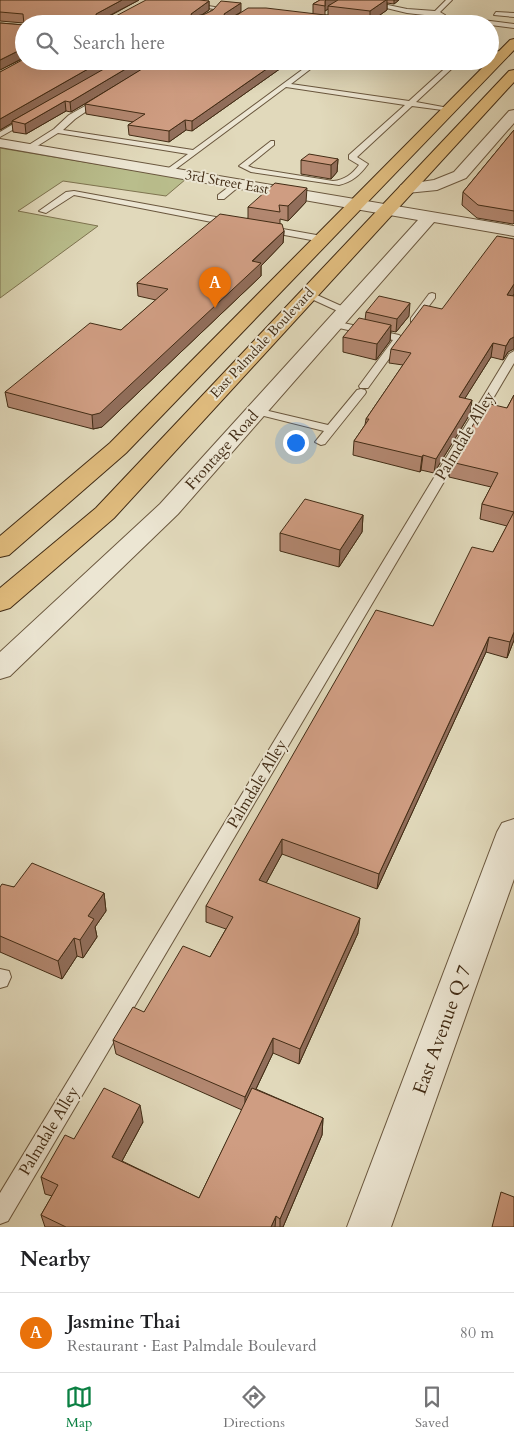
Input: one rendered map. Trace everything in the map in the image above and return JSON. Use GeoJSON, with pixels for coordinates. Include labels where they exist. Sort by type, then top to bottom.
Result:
{"type":"FeatureCollection","features":[{"type":"Feature","properties":{"kind":"highway","name":"East Palmdale Boulevard"},"geometry":{"type":"LineString","coordinates":[[0,549],[118,448],[450,109],[484,70]]}},
{"type":"Feature","properties":{"kind":"highway","name":"East Palmdale Boulevard"},"geometry":{"type":"LineString","coordinates":[[0,602],[105,513],[514,74]]}},
{"type":"Feature","properties":{"kind":"street"},"geometry":{"type":"LineString","coordinates":[[406,188],[437,185],[460,175],[514,114]]}},
{"type":"Feature","properties":{"kind":"street","name":"3rd Street East"},"geometry":{"type":"LineString","coordinates":[[0,142],[514,231]]}},
{"type":"Feature","properties":{"kind":"street","name":"Frontage Road"},"geometry":{"type":"LineString","coordinates":[[0,669],[169,509],[430,217]]}},
{"type":"Feature","properties":{"kind":"street","name":"East Avenue Q 7"},"geometry":{"type":"LineString","coordinates":[[378,1224],[508,870],[514,832]]}},
{"type":"Feature","properties":{"kind":"lane"},"geometry":{"type":"LineString","coordinates":[[163,0],[217,8],[216,11],[210,15]]}},
{"type":"Feature","properties":{"kind":"lane"},"geometry":{"type":"LineString","coordinates":[[356,0],[407,11],[442,15]]}},
{"type":"Feature","properties":{"kind":"lane"},"geometry":{"type":"LineString","coordinates":[[436,13],[449,0]]}},
{"type":"Feature","properties":{"kind":"lane"},"geometry":{"type":"LineString","coordinates":[[496,14],[514,15]]}},
{"type":"Feature","properties":{"kind":"lane"},"geometry":{"type":"LineString","coordinates":[[499,24],[514,26]]}},
{"type":"Feature","properties":{"kind":"lane"},"geometry":{"type":"LineString","coordinates":[[169,172],[306,70]]}},
{"type":"Feature","properties":{"kind":"lane"},"geometry":{"type":"LineString","coordinates":[[272,143],[243,166],[260,171],[333,183],[344,183],[351,180],[364,164],[352,157],[447,70]]}},
{"type":"Feature","properties":{"kind":"lane"},"geometry":{"type":"LineString","coordinates":[[285,85],[450,109]]}},
{"type":"Feature","properties":{"kind":"lane"},"geometry":{"type":"LineString","coordinates":[[28,148],[57,130],[72,117],[105,97]]}},
{"type":"Feature","properties":{"kind":"lane"},"geometry":{"type":"LineString","coordinates":[[0,135],[34,116]]}},
{"type":"Feature","properties":{"kind":"lane"},"geometry":{"type":"LineString","coordinates":[[57,130],[195,153]]}},
{"type":"Feature","properties":{"kind":"lane"},"geometry":{"type":"LineString","coordinates":[[221,197],[238,184]]}},
{"type":"Feature","properties":{"kind":"lane"},"geometry":{"type":"LineString","coordinates":[[43,211],[69,194],[74,193],[240,224]]}},
{"type":"Feature","properties":{"kind":"lane"},"geometry":{"type":"LineString","coordinates":[[259,228],[322,239]]}},
{"type":"Feature","properties":{"kind":"lane"},"geometry":{"type":"LineString","coordinates":[[308,294],[339,318],[400,338]]}},
{"type":"Feature","properties":{"kind":"lane"},"geometry":{"type":"LineString","coordinates":[[322,442],[432,296]]}},
{"type":"Feature","properties":{"kind":"lane","name":"Palmdale Alley"},"geometry":{"type":"LineString","coordinates":[[0,1213],[514,354]]}},
{"type":"Feature","properties":{"kind":"lane"},"geometry":{"type":"LineString","coordinates":[[256,411],[331,429]]}},
{"type":"Feature","properties":{"kind":"green space"},"geometry":{"type":"Polygon","coordinates":[[[0,148],[186,179],[166,196],[63,181],[18,211],[98,226],[0,298],[0,148]]]}},
{"type":"Feature","properties":{"kind":"building"},"geometry":{"type":"Polygon","coordinates":[[[0,0],[122,0],[96,15],[23,15],[0,12],[0,0]]]}},
{"type":"Feature","properties":{"kind":"building"},"geometry":{"type":"Polygon","coordinates":[[[146,0],[209,1],[191,14],[118,15],[146,0]]]}},
{"type":"Feature","properties":{"kind":"building"},"geometry":{"type":"Polygon","coordinates":[[[320,0],[326,0],[325,6],[313,4],[320,0]]]}},
{"type":"Feature","properties":{"kind":"building"},"geometry":{"type":"Polygon","coordinates":[[[338,0],[386,0],[370,11],[328,6],[338,0]]]}},
{"type":"Feature","properties":{"kind":"building"},"geometry":{"type":"Polygon","coordinates":[[[221,1],[241,3],[224,14],[201,15],[213,10],[221,1]]]}},
{"type":"Feature","properties":{"kind":"building"},"geometry":{"type":"Polygon","coordinates":[[[248,8],[266,8],[325,15],[237,15],[248,8]]]}},
{"type":"Feature","properties":{"kind":"building"},"geometry":{"type":"Polygon","coordinates":[[[0,23],[15,24],[15,52],[0,60],[0,23]]]}},
{"type":"Feature","properties":{"kind":"building"},"geometry":{"type":"Polygon","coordinates":[[[15,64],[15,70],[86,70],[0,119],[0,72],[15,64]]]}},
{"type":"Feature","properties":{"kind":"building"},"geometry":{"type":"Polygon","coordinates":[[[102,70],[124,70],[70,102],[65,101],[25,124],[12,121],[102,70]]]}},
{"type":"Feature","properties":{"kind":"building"},"geometry":{"type":"Polygon","coordinates":[[[140,70],[265,70],[192,121],[185,120],[169,131],[128,125],[145,114],[85,104],[140,70]]]}},
{"type":"Feature","properties":{"kind":"building"},"geometry":{"type":"Polygon","coordinates":[[[514,130],[514,211],[478,205],[463,192],[514,130]]]}},
{"type":"Feature","properties":{"kind":"building"},"geometry":{"type":"Polygon","coordinates":[[[309,154],[338,159],[331,165],[301,160],[309,154]]]}},
{"type":"Feature","properties":{"kind":"building"},"geometry":{"type":"Polygon","coordinates":[[[275,183],[307,188],[288,206],[279,205],[280,212],[248,207],[275,183]]]}},
{"type":"Feature","properties":{"kind":"building"},"geometry":{"type":"Polygon","coordinates":[[[220,214],[282,224],[284,231],[252,261],[261,263],[100,413],[92,415],[5,392],[90,323],[121,330],[168,289],[137,283],[220,214]]]}},
{"type":"Feature","properties":{"kind":"building"},"geometry":{"type":"Polygon","coordinates":[[[497,236],[514,239],[514,284],[507,295],[514,296],[514,337],[510,339],[506,346],[493,343],[459,397],[472,400],[436,459],[354,441],[369,419],[366,419],[411,353],[391,349],[424,305],[442,309],[497,236]]]}},
{"type":"Feature","properties":{"kind":"building"},"geometry":{"type":"Polygon","coordinates":[[[379,296],[410,303],[397,319],[366,312],[379,296]]]}},
{"type":"Feature","properties":{"kind":"building"},"geometry":{"type":"Polygon","coordinates":[[[359,318],[391,325],[377,344],[343,337],[359,318]]]}},
{"type":"Feature","properties":{"kind":"building"},"geometry":{"type":"Polygon","coordinates":[[[514,395],[514,512],[482,504],[498,473],[451,462],[486,403],[507,408],[514,395]]]}},
{"type":"Feature","properties":{"kind":"building"},"geometry":{"type":"Polygon","coordinates":[[[305,499],[363,515],[340,550],[280,533],[305,499]]]}},
{"type":"Feature","properties":{"kind":"building"},"geometry":{"type":"Polygon","coordinates":[[[514,512],[514,632],[510,642],[489,637],[379,874],[282,839],[259,880],[360,918],[300,1049],[273,1038],[245,1097],[113,1040],[133,1007],[144,1012],[183,946],[210,957],[233,917],[206,906],[376,610],[433,626],[472,547],[493,552],[514,512]]]}},
{"type":"Feature","properties":{"kind":"building"},"geometry":{"type":"Polygon","coordinates":[[[32,863],[104,893],[88,916],[94,919],[80,940],[74,938],[58,961],[0,936],[0,887],[2,884],[14,887],[32,863]]]}},
{"type":"Feature","properties":{"kind":"building"},"geometry":{"type":"Polygon","coordinates":[[[104,1088],[140,1105],[112,1157],[199,1198],[252,1088],[323,1118],[280,1219],[276,1216],[271,1227],[66,1227],[41,1215],[58,1185],[41,1177],[65,1135],[74,1139],[104,1088]]]}},
{"type":"Feature","properties":{"kind":"building"},"geometry":{"type":"Polygon","coordinates":[[[501,1192],[514,1197],[514,1227],[492,1227],[501,1192]]]}},
{"type":"Feature","properties":{"kind":"place","name":"Jasmine Thai"},"geometry":{"type":"Point","coordinates":[215,308]}}]}
